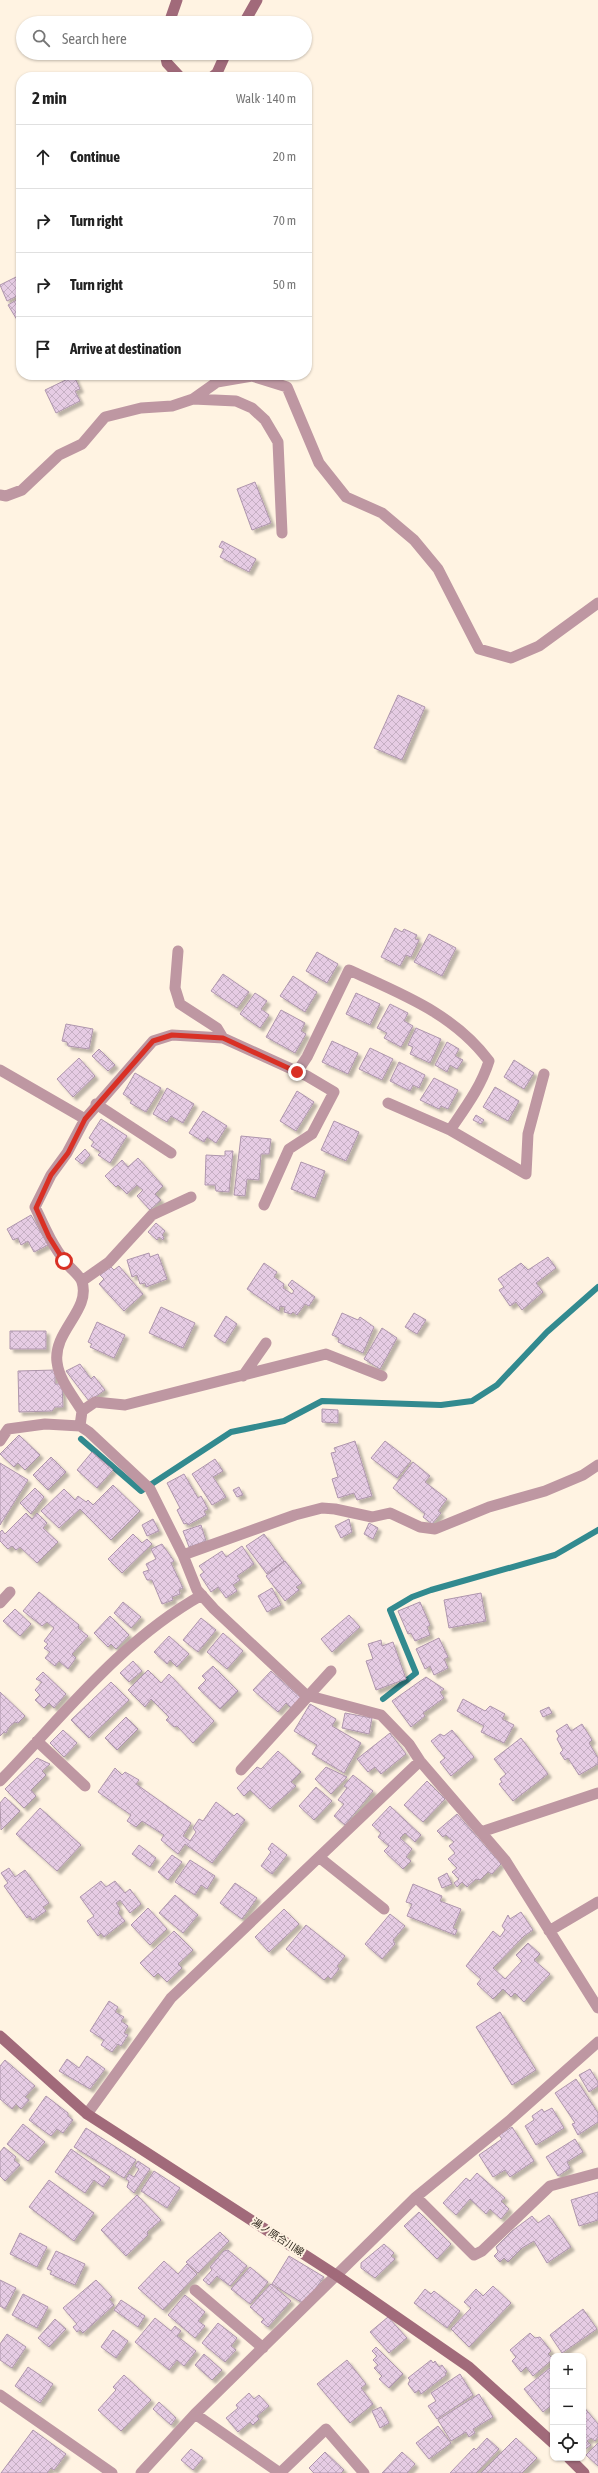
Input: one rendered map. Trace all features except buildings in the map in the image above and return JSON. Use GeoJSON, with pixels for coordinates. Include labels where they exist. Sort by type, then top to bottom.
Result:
{"type":"FeatureCollection","features":[{"type":"Feature","properties":{"kind":"main road"},"geometry":{"type":"LineString","coordinates":[[171,16],[177,0]]}},
{"type":"Feature","properties":{"kind":"main road"},"geometry":{"type":"LineString","coordinates":[[248,16],[258,0]]}},
{"type":"Feature","properties":{"kind":"main road"},"geometry":{"type":"LineString","coordinates":[[166,60],[167,63],[175,72]]}},
{"type":"Feature","properties":{"kind":"main road"},"geometry":{"type":"LineString","coordinates":[[216,72],[222,60]]}},
{"type":"Feature","properties":{"kind":"main road","name":"湯ノ原合川線"},"geometry":{"type":"LineString","coordinates":[[0,2036],[87,2114],[336,2275],[469,2366],[550,2440]]}},
{"type":"Feature","properties":{"kind":"main road"},"geometry":{"type":"LineString","coordinates":[[572,2461],[584,2473]]}},
{"type":"Feature","properties":{"kind":"street"},"geometry":{"type":"LineString","coordinates":[[0,495],[6,496],[22,490],[60,455],[82,444],[106,417],[141,408],[172,406],[193,399],[216,382],[228,380]]}},
{"type":"Feature","properties":{"kind":"street"},"geometry":{"type":"LineString","coordinates":[[265,380],[287,387],[319,463],[346,497],[382,513],[414,540],[438,569],[479,649],[511,658],[539,646],[598,603]]}},
{"type":"Feature","properties":{"kind":"street"},"geometry":{"type":"LineString","coordinates":[[193,399],[236,401],[252,408],[265,420],[278,442],[282,533]]}},
{"type":"Feature","properties":{"kind":"street"},"geometry":{"type":"LineString","coordinates":[[178,951],[176,988],[180,1004],[216,1028],[223,1038]]}},
{"type":"Feature","properties":{"kind":"street"},"geometry":{"type":"LineString","coordinates":[[297,1072],[307,1056],[349,970],[430,1007],[467,1038],[488,1062],[476,1091],[450,1130]]}},
{"type":"Feature","properties":{"kind":"street"},"geometry":{"type":"LineString","coordinates":[[80,1426],[82,1411],[63,1379],[57,1362],[57,1347],[65,1328],[80,1307],[83,1294],[82,1281],[64,1261],[53,1243],[36,1208],[51,1175],[68,1153],[85,1119],[96,1104],[153,1041],[172,1035],[223,1038],[297,1072],[334,1092],[312,1134],[289,1149],[264,1205]]}},
{"type":"Feature","properties":{"kind":"street"},"geometry":{"type":"LineString","coordinates":[[0,1070],[85,1119]]}},
{"type":"Feature","properties":{"kind":"street"},"geometry":{"type":"LineString","coordinates":[[388,1103],[450,1130],[526,1174],[528,1134],[544,1074]]}},
{"type":"Feature","properties":{"kind":"street"},"geometry":{"type":"LineString","coordinates":[[96,1104],[171,1153]]}},
{"type":"Feature","properties":{"kind":"street"},"geometry":{"type":"LineString","coordinates":[[82,1281],[108,1262],[152,1215],[191,1197]]}},
{"type":"Feature","properties":{"kind":"street"},"geometry":{"type":"LineString","coordinates":[[243,1376],[266,1343]]}},
{"type":"Feature","properties":{"kind":"street"},"geometry":{"type":"LineString","coordinates":[[82,1411],[95,1402],[125,1405],[326,1354],[382,1376]]}},
{"type":"Feature","properties":{"kind":"street"},"geometry":{"type":"LineString","coordinates":[[0,1441],[8,1429],[45,1424],[80,1426],[104,1445],[150,1489],[183,1555],[197,1590],[214,1609],[309,1695],[381,1715],[409,1744],[420,1761],[505,1860],[598,2008]]}},
{"type":"Feature","properties":{"kind":"street"},"geometry":{"type":"LineString","coordinates":[[183,1555],[295,1515],[322,1508],[335,1509],[372,1517],[390,1513],[420,1527],[435,1529],[489,1507],[545,1491],[582,1475],[598,1465]]}},
{"type":"Feature","properties":{"kind":"street"},"geometry":{"type":"LineString","coordinates":[[0,1603],[10,1592]]}},
{"type":"Feature","properties":{"kind":"street"},"geometry":{"type":"LineString","coordinates":[[0,1780],[97,1676],[171,1612],[202,1595]]}},
{"type":"Feature","properties":{"kind":"street"},"geometry":{"type":"LineString","coordinates":[[241,1770],[331,1671]]}},
{"type":"Feature","properties":{"kind":"street"},"geometry":{"type":"LineString","coordinates":[[37,1741],[85,1786]]}},
{"type":"Feature","properties":{"kind":"street"},"geometry":{"type":"LineString","coordinates":[[87,2114],[171,1998],[320,1858],[420,1761]]}},
{"type":"Feature","properties":{"kind":"street"},"geometry":{"type":"LineString","coordinates":[[481,1832],[598,1793]]}},
{"type":"Feature","properties":{"kind":"street"},"geometry":{"type":"LineString","coordinates":[[320,1858],[384,1909]]}},
{"type":"Feature","properties":{"kind":"street"},"geometry":{"type":"LineString","coordinates":[[549,1931],[598,1902]]}},
{"type":"Feature","properties":{"kind":"street"},"geometry":{"type":"LineString","coordinates":[[141,2473],[195,2414],[416,2197],[510,2121],[598,2042]]}},
{"type":"Feature","properties":{"kind":"street"},"geometry":{"type":"LineString","coordinates":[[416,2197],[474,2255],[482,2251],[550,2186],[598,2173]]}},
{"type":"Feature","properties":{"kind":"street"},"geometry":{"type":"LineString","coordinates":[[195,2290],[263,2348]]}},
{"type":"Feature","properties":{"kind":"street"},"geometry":{"type":"LineString","coordinates":[[0,2395],[112,2473]]}},
{"type":"Feature","properties":{"kind":"street"},"geometry":{"type":"LineString","coordinates":[[195,2414],[280,2473],[326,2429],[364,2473]]}},
{"type":"Feature","properties":{"kind":"waterway"},"geometry":{"type":"LineString","coordinates":[[81,1439],[141,1491],[231,1432],[284,1421],[322,1401],[441,1405],[472,1401],[497,1385],[547,1332],[598,1287]]}},
{"type":"Feature","properties":{"kind":"waterway"},"geometry":{"type":"LineString","coordinates":[[383,1699],[416,1673],[390,1610],[412,1597],[431,1590],[555,1555],[598,1530]]}},
{"type":"Feature","properties":{"kind":"route"},"geometry":{"type":"LineString","coordinates":[[64,1261],[49,1237],[36,1208],[51,1175],[68,1153],[85,1119],[96,1104],[153,1041],[172,1035],[223,1038],[297,1072]]}}]}
